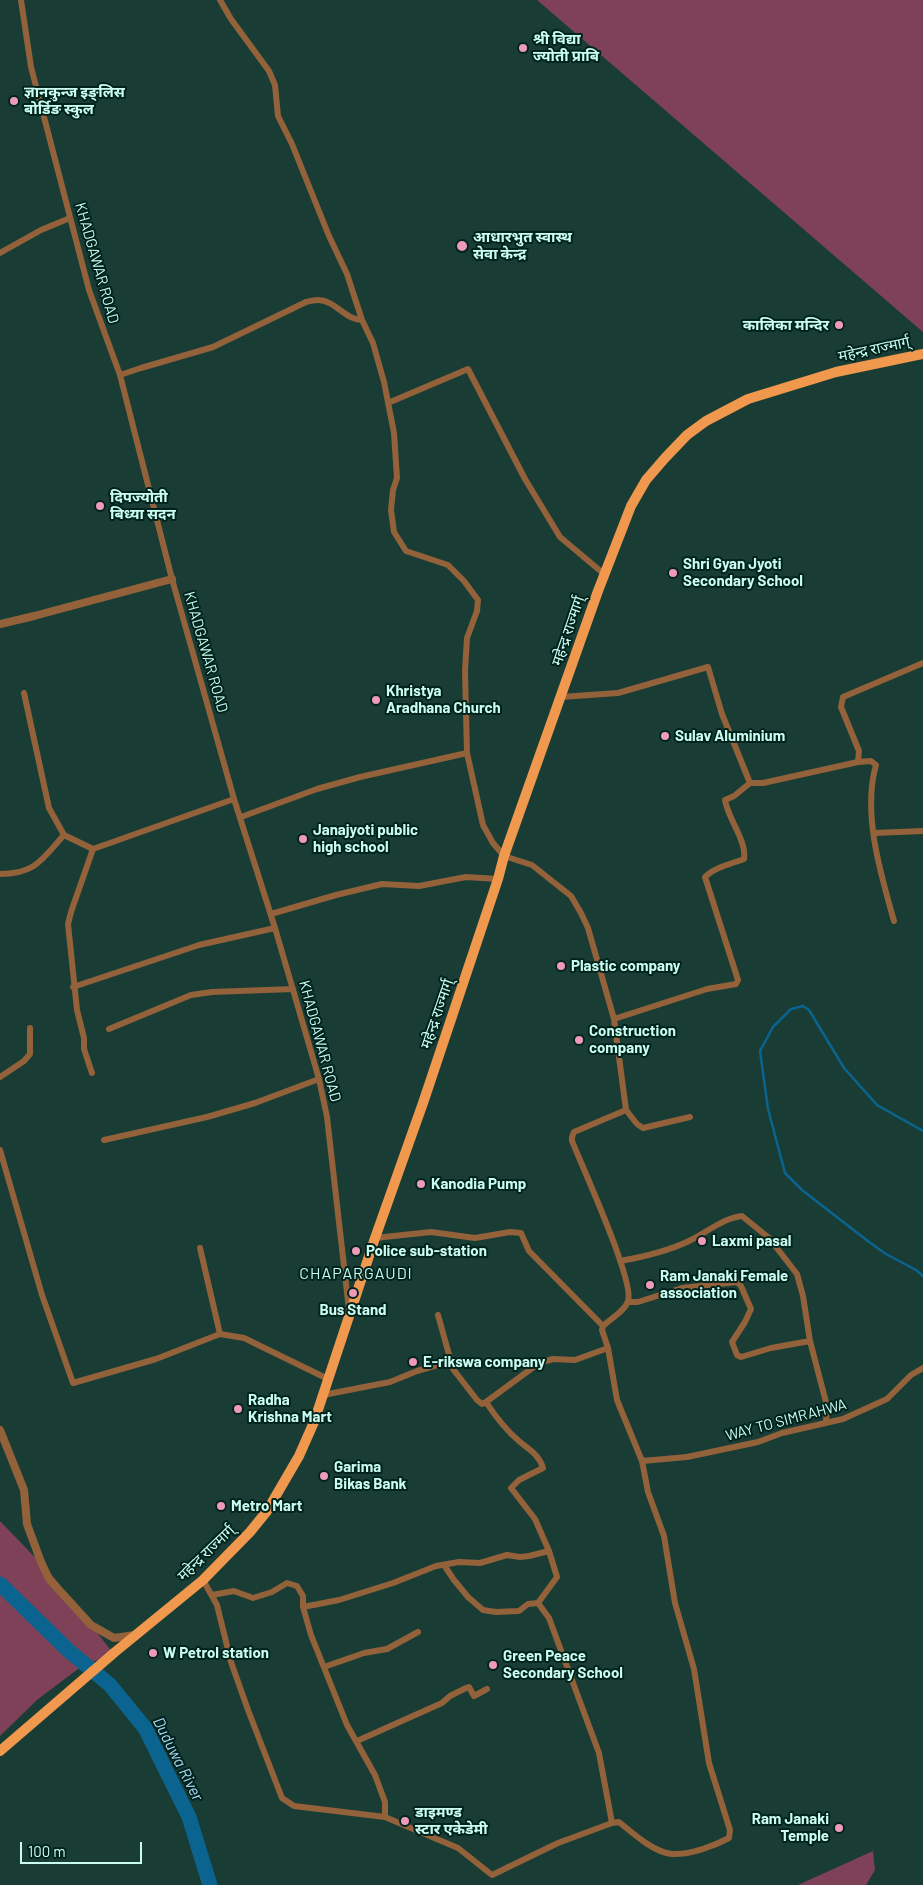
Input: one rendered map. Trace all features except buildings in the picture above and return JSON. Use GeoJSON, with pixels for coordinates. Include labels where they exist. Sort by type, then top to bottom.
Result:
{"type":"FeatureCollection","features":[{"type":"Feature","properties":{"kind":"highway","name":"महेन्द्र राज्मार्ग्"},"geometry":{"type":"LineString","coordinates":[[0,1751],[115,1652],[203,1580],[250,1532],[267,1511],[299,1456],[314,1422],[375,1238],[423,1103],[504,856],[604,574],[631,506],[646,480],[676,446],[706,421],[748,399],[836,372],[923,354]]}},
{"type":"Feature","properties":{"kind":"street","name":"KHADGAWAR ROAD"},"geometry":{"type":"LineString","coordinates":[[21,0],[32,67],[89,290],[120,375],[172,579],[234,799],[276,928],[319,1079],[327,1117],[350,1314]]}},
{"type":"Feature","properties":{"kind":"street"},"geometry":{"type":"LineString","coordinates":[[220,0],[269,71],[275,85],[278,116],[292,144],[329,236],[347,274],[362,320],[373,343],[394,433],[397,478],[393,490],[391,510],[394,532],[406,551],[448,565],[464,581],[478,600],[477,611],[467,638],[464,671],[467,704],[467,753],[483,825],[492,843],[504,856],[532,865],[571,896],[581,913],[588,928],[614,1019],[626,1110],[637,1124],[644,1128],[690,1117]]}},
{"type":"Feature","properties":{"kind":"street"},"geometry":{"type":"LineString","coordinates":[[0,253],[56,222],[70,218]]}},
{"type":"Feature","properties":{"kind":"street"},"geometry":{"type":"LineString","coordinates":[[120,375],[213,348],[306,302],[325,301],[348,316],[362,320]]}},
{"type":"Feature","properties":{"kind":"street"},"geometry":{"type":"LineString","coordinates":[[388,403],[468,369],[525,479],[560,537],[604,574]]}},
{"type":"Feature","properties":{"kind":"street"},"geometry":{"type":"LineString","coordinates":[[0,624],[172,579]]}},
{"type":"Feature","properties":{"kind":"street"},"geometry":{"type":"LineString","coordinates":[[858,762],[859,751],[841,707],[843,697],[923,663]]}},
{"type":"Feature","properties":{"kind":"street"},"geometry":{"type":"LineString","coordinates":[[561,698],[618,693],[708,666],[722,714],[750,783]]}},
{"type":"Feature","properties":{"kind":"street"},"geometry":{"type":"LineString","coordinates":[[24,693],[49,808],[64,835],[93,849],[234,799]]}},
{"type":"Feature","properties":{"kind":"street"},"geometry":{"type":"LineString","coordinates":[[241,817],[325,786],[467,753]]}},
{"type":"Feature","properties":{"kind":"street"},"geometry":{"type":"LineString","coordinates":[[614,1019],[707,989],[736,984],[738,980],[705,877],[712,870],[744,859],[742,842],[726,808],[725,800],[734,796],[750,783],[763,783],[858,762],[871,761],[876,765],[872,792],[874,833],[882,880],[894,921]]}},
{"type":"Feature","properties":{"kind":"street"},"geometry":{"type":"LineString","coordinates":[[874,833],[923,831]]}},
{"type":"Feature","properties":{"kind":"street"},"geometry":{"type":"LineString","coordinates":[[0,874],[16,874],[37,865],[64,835]]}},
{"type":"Feature","properties":{"kind":"street"},"geometry":{"type":"LineString","coordinates":[[92,1073],[84,1049],[84,1038],[73,987],[68,924],[93,849]]}},
{"type":"Feature","properties":{"kind":"street"},"geometry":{"type":"LineString","coordinates":[[271,914],[382,884],[419,886],[466,877],[498,879]]}},
{"type":"Feature","properties":{"kind":"street"},"geometry":{"type":"LineString","coordinates":[[73,987],[199,945],[276,928]]}},
{"type":"Feature","properties":{"kind":"street"},"geometry":{"type":"LineString","coordinates":[[109,1029],[191,996],[212,992],[293,989]]}},
{"type":"Feature","properties":{"kind":"street"},"geometry":{"type":"LineString","coordinates":[[0,1077],[24,1061],[30,1054],[30,1028]]}},
{"type":"Feature","properties":{"kind":"street"},"geometry":{"type":"LineString","coordinates":[[104,1140],[226,1112],[319,1079]]}},
{"type":"Feature","properties":{"kind":"street"},"geometry":{"type":"LineString","coordinates":[[203,1580],[217,1605],[231,1662],[282,1798],[294,1806],[385,1817],[458,1848],[492,1875],[558,1843],[618,1822],[656,1848],[672,1854],[698,1850],[729,1838],[730,1830],[709,1763],[694,1669],[675,1603],[664,1536],[648,1492],[642,1461],[617,1400],[608,1348],[602,1330],[603,1326],[628,1302],[629,1296],[620,1262],[572,1137],[574,1132],[626,1110]]}},
{"type":"Feature","properties":{"kind":"street"},"geometry":{"type":"LineString","coordinates":[[0,1150],[42,1295],[73,1383],[156,1359],[220,1334],[244,1338],[328,1379]]}},
{"type":"Feature","properties":{"kind":"street"},"geometry":{"type":"LineString","coordinates":[[620,1262],[640,1258],[686,1242],[732,1217],[742,1216],[769,1238],[796,1274],[803,1296],[810,1341],[827,1406],[826,1422]]}},
{"type":"Feature","properties":{"kind":"street"},"geometry":{"type":"LineString","coordinates":[[375,1238],[431,1232],[475,1238],[510,1232],[521,1233],[529,1251],[603,1326]]}},
{"type":"Feature","properties":{"kind":"street"},"geometry":{"type":"LineString","coordinates":[[200,1248],[220,1334]]}},
{"type":"Feature","properties":{"kind":"street"},"geometry":{"type":"LineString","coordinates":[[628,1302],[638,1302],[682,1288],[737,1282],[741,1286],[751,1309],[732,1342],[737,1356],[741,1357],[771,1348],[810,1341]]}},
{"type":"Feature","properties":{"kind":"street"},"geometry":{"type":"LineString","coordinates":[[438,1316],[453,1369],[482,1404],[539,1364],[553,1359],[575,1360],[608,1348]]}},
{"type":"Feature","properties":{"kind":"street"},"geometry":{"type":"LineString","coordinates":[[323,1395],[390,1382],[451,1362]]}},
{"type":"Feature","properties":{"kind":"street","name":"WAY TO SIMRAHWA"},"geometry":{"type":"LineString","coordinates":[[642,1461],[705,1454],[843,1419],[887,1399],[912,1374],[920,1370]]}},
{"type":"Feature","properties":{"kind":"street"},"geometry":{"type":"LineString","coordinates":[[444,1566],[468,1597],[483,1610],[496,1612],[519,1611],[528,1604],[538,1603],[557,1577],[549,1551],[535,1520],[511,1488],[519,1480],[543,1468],[540,1460],[510,1432],[486,1402]]}},
{"type":"Feature","properties":{"kind":"street"},"geometry":{"type":"LineString","coordinates":[[0,1430],[24,1490],[27,1524],[49,1579],[91,1625],[114,1638],[136,1635]]}},
{"type":"Feature","properties":{"kind":"street"},"geometry":{"type":"LineString","coordinates":[[303,1607],[339,1600],[393,1583],[436,1566],[459,1562],[480,1563],[507,1555],[520,1557],[549,1551]]}},
{"type":"Feature","properties":{"kind":"street"},"geometry":{"type":"LineString","coordinates":[[212,1595],[234,1591],[253,1598],[272,1592],[287,1583],[297,1586],[303,1596],[303,1607],[311,1635],[347,1725],[375,1775],[385,1802],[385,1817]]}},
{"type":"Feature","properties":{"kind":"street"},"geometry":{"type":"LineString","coordinates":[[538,1603],[549,1618],[599,1753],[612,1823]]}},
{"type":"Feature","properties":{"kind":"street"},"geometry":{"type":"LineString","coordinates":[[324,1667],[364,1653],[387,1649],[418,1632]]}},
{"type":"Feature","properties":{"kind":"street"},"geometry":{"type":"LineString","coordinates":[[357,1741],[435,1706],[466,1688],[469,1687],[474,1696],[486,1689]]}},
{"type":"Feature","properties":{"kind":"shaded area"},"geometry":{"type":"Polygon","coordinates":[[[537,0],[923,0],[923,332],[537,0]]]}},
{"type":"Feature","properties":{"kind":"shaded area"},"geometry":{"type":"Polygon","coordinates":[[[0,1521],[52,1575],[113,1653],[78,1669],[37,1700],[0,1736],[0,1521]]]}},
{"type":"Feature","properties":{"kind":"shaded area"},"geometry":{"type":"Polygon","coordinates":[[[873,1851],[875,1870],[866,1885],[798,1885],[873,1851]]]}},
{"type":"Feature","properties":{"kind":"waterway"},"geometry":{"type":"LineString","coordinates":[[923,1131],[877,1105],[844,1068],[809,1010],[803,1006],[791,1009],[773,1027],[760,1051],[768,1109],[785,1173],[802,1190],[869,1242],[923,1276]]}},
{"type":"Feature","properties":{"kind":"waterway","name":"Duduwa River"},"geometry":{"type":"LineString","coordinates":[[0,1584],[69,1651],[110,1685],[145,1728],[189,1817],[210,1885]]}},
{"type":"Feature","properties":{"kind":"place","name":"श्री विद्या ज्योती प्राबि"},"geometry":{"type":"Point","coordinates":[523,48]}},
{"type":"Feature","properties":{"kind":"place","name":"ज्ञानकुन्ज इङ्लिस बोर्डिङ स्कुल"},"geometry":{"type":"Point","coordinates":[14,101]}},
{"type":"Feature","properties":{"kind":"place","name":"आधारभुत स्वास्थ सेवा केन्द्र"},"geometry":{"type":"Point","coordinates":[462,246]}},
{"type":"Feature","properties":{"kind":"place","name":"कालिका मन्दिर"},"geometry":{"type":"Point","coordinates":[839,325]}},
{"type":"Feature","properties":{"kind":"place","name":"दिपज्योती बिध्या सदन"},"geometry":{"type":"Point","coordinates":[100,506]}},
{"type":"Feature","properties":{"kind":"place","name":"Shri Gyan Jyoti Secondary School"},"geometry":{"type":"Point","coordinates":[673,573]}},
{"type":"Feature","properties":{"kind":"place","name":"Khristya Aradhana Church"},"geometry":{"type":"Point","coordinates":[376,700]}},
{"type":"Feature","properties":{"kind":"place","name":"Sulav Aluminium"},"geometry":{"type":"Point","coordinates":[665,736]}},
{"type":"Feature","properties":{"kind":"place","name":"Janajyoti public high school"},"geometry":{"type":"Point","coordinates":[303,839]}},
{"type":"Feature","properties":{"kind":"place","name":"Plastic company"},"geometry":{"type":"Point","coordinates":[561,966]}},
{"type":"Feature","properties":{"kind":"place","name":"Construction company"},"geometry":{"type":"Point","coordinates":[579,1040]}},
{"type":"Feature","properties":{"kind":"place","name":"Kanodia Pump"},"geometry":{"type":"Point","coordinates":[421,1184]}},
{"type":"Feature","properties":{"kind":"place","name":"Laxmi pasal"},"geometry":{"type":"Point","coordinates":[702,1241]}},
{"type":"Feature","properties":{"kind":"place","name":"Police sub-station"},"geometry":{"type":"Point","coordinates":[356,1251]}},
{"type":"Feature","properties":{"kind":"place","name":"Ram Janaki Female association"},"geometry":{"type":"Point","coordinates":[650,1285]}},
{"type":"Feature","properties":{"kind":"place","name":"Bus Stand"},"geometry":{"type":"Point","coordinates":[353,1293]}},
{"type":"Feature","properties":{"kind":"place","name":"E-rikswa company"},"geometry":{"type":"Point","coordinates":[413,1362]}},
{"type":"Feature","properties":{"kind":"place","name":"Radha Krishna Mart"},"geometry":{"type":"Point","coordinates":[238,1409]}},
{"type":"Feature","properties":{"kind":"place","name":"Garima Bikas Bank"},"geometry":{"type":"Point","coordinates":[324,1476]}},
{"type":"Feature","properties":{"kind":"place","name":"Metro Mart"},"geometry":{"type":"Point","coordinates":[221,1506]}},
{"type":"Feature","properties":{"kind":"place","name":"W Petrol station"},"geometry":{"type":"Point","coordinates":[153,1653]}},
{"type":"Feature","properties":{"kind":"place","name":"Green Peace Secondary School"},"geometry":{"type":"Point","coordinates":[493,1665]}},
{"type":"Feature","properties":{"kind":"place","name":"डाइमण्ड स्टार एकेडेमी"},"geometry":{"type":"Point","coordinates":[405,1821]}},
{"type":"Feature","properties":{"kind":"place","name":"Ram Janaki Temple"},"geometry":{"type":"Point","coordinates":[839,1828]}},
{"type":"Feature","properties":{"kind":"district","name":"CHAPARGAUDI"},"geometry":{"type":"Point","coordinates":[356,1274]}}]}
